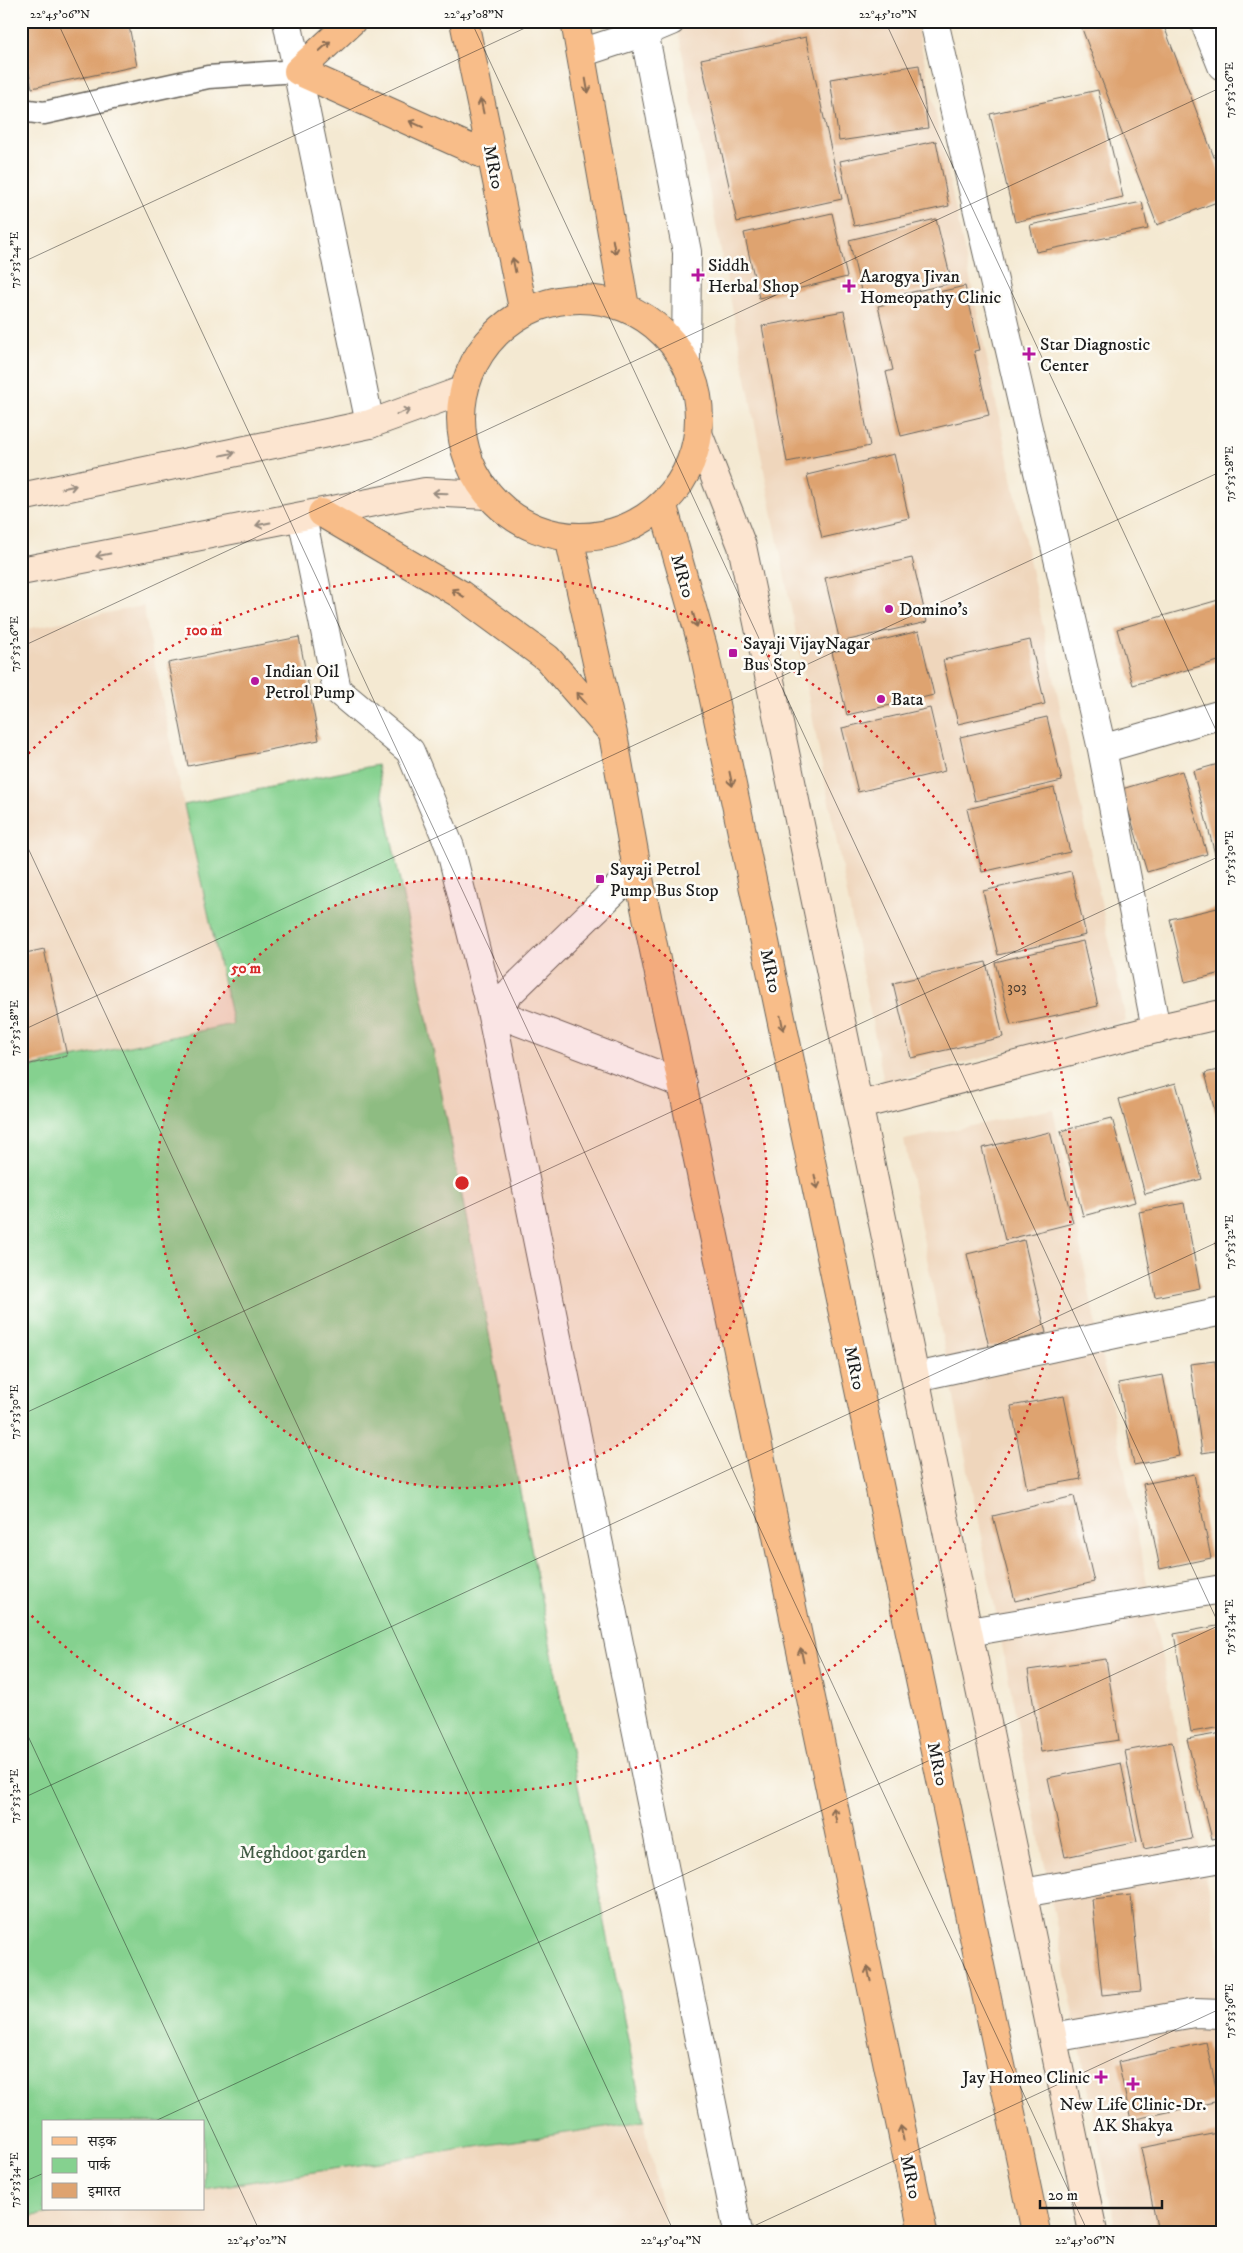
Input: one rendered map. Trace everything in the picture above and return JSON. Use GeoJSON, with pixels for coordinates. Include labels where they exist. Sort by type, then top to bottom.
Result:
{"type":"FeatureCollection","features":[{"type":"Feature","properties":{"kind":"main road"},"geometry":{"type":"LineString","coordinates":[[352,21],[298,71],[492,158]]}},
{"type":"Feature","properties":{"kind":"main road","name":"MR10"},"geometry":{"type":"LineString","coordinates":[[464,21],[524,313]]}},
{"type":"Feature","properties":{"kind":"main road"},"geometry":{"type":"LineString","coordinates":[[575,21],[624,307]]}},
{"type":"Feature","properties":{"kind":"main road"},"geometry":{"type":"LineString","coordinates":[[591,299],[624,307],[660,330],[686,362],[698,398],[699,436],[687,474],[663,506],[634,525],[602,536],[568,537],[538,530],[511,516],[488,495],[470,463],[461,427],[464,390],[476,359],[497,332],[524,313],[557,301],[591,299]]}},
{"type":"Feature","properties":{"kind":"main road","name":"MR10"},"geometry":{"type":"LineString","coordinates":[[663,506],[705,657],[1036,2232]]}},
{"type":"Feature","properties":{"kind":"main road"},"geometry":{"type":"LineString","coordinates":[[312,515],[460,594],[547,658],[613,734]]}},
{"type":"Feature","properties":{"kind":"main road","name":"MR10"},"geometry":{"type":"LineString","coordinates":[[568,537],[613,734],[637,869],[922,2232]]}},
{"type":"Feature","properties":{"kind":"street"},"geometry":{"type":"LineString","coordinates":[[287,21],[370,424]]}},
{"type":"Feature","properties":{"kind":"street"},"geometry":{"type":"LineString","coordinates":[[581,52],[644,27],[671,21]]}},
{"type":"Feature","properties":{"kind":"street"},"geometry":{"type":"LineString","coordinates":[[934,21],[1102,749],[1156,1029]]}},
{"type":"Feature","properties":{"kind":"street"},"geometry":{"type":"LineString","coordinates":[[1204,21],[1222,66]]}},
{"type":"Feature","properties":{"kind":"street"},"geometry":{"type":"LineString","coordinates":[[644,27],[687,252],[686,362]]}},
{"type":"Feature","properties":{"kind":"street"},"geometry":{"type":"LineString","coordinates":[[21,497],[370,424],[464,390]]}},
{"type":"Feature","properties":{"kind":"street"},"geometry":{"type":"LineString","coordinates":[[699,436],[742,546],[1093,2232]]}},
{"type":"Feature","properties":{"kind":"street"},"geometry":{"type":"LineString","coordinates":[[21,571],[425,492],[488,495]]}},
{"type":"Feature","properties":{"kind":"street"},"geometry":{"type":"LineString","coordinates":[[312,515],[337,690],[410,751],[450,847],[491,1011],[738,2232]]}},
{"type":"Feature","properties":{"kind":"street"},"geometry":{"type":"LineString","coordinates":[[1102,749],[1222,714]]}},
{"type":"Feature","properties":{"kind":"street"},"geometry":{"type":"LineString","coordinates":[[491,1011],[637,869]]}},
{"type":"Feature","properties":{"kind":"street"},"geometry":{"type":"LineString","coordinates":[[491,1011],[683,1084]]}},
{"type":"Feature","properties":{"kind":"street"},"geometry":{"type":"LineString","coordinates":[[860,1106],[1156,1029],[1222,1014]]}},
{"type":"Feature","properties":{"kind":"street"},"geometry":{"type":"LineString","coordinates":[[916,1377],[1222,1311]]}},
{"type":"Feature","properties":{"kind":"street"},"geometry":{"type":"LineString","coordinates":[[969,1632],[1222,1589]]}},
{"type":"Feature","properties":{"kind":"street"},"geometry":{"type":"LineString","coordinates":[[1023,1893],[1222,1858]]}},
{"type":"Feature","properties":{"kind":"street"},"geometry":{"type":"LineString","coordinates":[[1053,2038],[1194,2013],[1222,2014]]}},
{"type":"Feature","properties":{"kind":"lane"},"geometry":{"type":"LineString","coordinates":[[21,110],[44,113],[208,77],[298,71]]}},
{"type":"Feature","properties":{"kind":"shaded area"},"geometry":{"type":"Polygon","coordinates":[[[676,21],[916,21],[1126,1021],[884,1083],[676,21]]]}},
{"type":"Feature","properties":{"kind":"shaded area"},"geometry":{"type":"Polygon","coordinates":[[[143,606],[184,805],[233,1024],[21,1069],[21,630],[143,606]]]}},
{"type":"Feature","properties":{"kind":"shaded area"},"geometry":{"type":"Polygon","coordinates":[[[1053,1109],[1222,1961],[1222,2232],[1116,2232],[904,1140],[1053,1109]]]}},
{"type":"Feature","properties":{"kind":"shaded area"},"geometry":{"type":"Polygon","coordinates":[[[644,2121],[667,2232],[21,2232],[21,2218],[70,2210],[205,2210],[205,2189],[644,2121]]]}},
{"type":"Feature","properties":{"kind":"green space","name":"Meghdoot garden"},"geometry":{"type":"Polygon","coordinates":[[[377,765],[644,2121],[205,2189],[205,2120],[42,2120],[42,2210],[70,2210],[21,2218],[21,1069],[233,1024],[184,805],[377,765]]]}},
{"type":"Feature","properties":{"kind":"building"},"geometry":{"type":"Polygon","coordinates":[[[21,21],[128,21],[137,66],[32,88],[21,35],[21,21]]]}},
{"type":"Feature","properties":{"kind":"building"},"geometry":{"type":"Polygon","coordinates":[[[1079,21],[1162,21],[1222,178],[1222,200],[1157,225],[1079,21]]]}},
{"type":"Feature","properties":{"kind":"building"},"geometry":{"type":"Polygon","coordinates":[[[806,37],[842,199],[737,222],[701,59],[806,37]]]}},
{"type":"Feature","properties":{"kind":"building"},"geometry":{"type":"Polygon","coordinates":[[[919,65],[928,128],[839,141],[830,79],[919,65]]]}},
{"type":"Feature","properties":{"kind":"building"},"geometry":{"type":"Polygon","coordinates":[[[1098,90],[1123,197],[1015,222],[990,114],[1098,90]]]}},
{"type":"Feature","properties":{"kind":"building"},"geometry":{"type":"Polygon","coordinates":[[[936,141],[949,206],[854,226],[840,161],[936,141]]]}},
{"type":"Feature","properties":{"kind":"building"},"geometry":{"type":"Polygon","coordinates":[[[1142,202],[1148,229],[1036,252],[1030,225],[1142,202]]]}},
{"type":"Feature","properties":{"kind":"building"},"geometry":{"type":"Polygon","coordinates":[[[832,213],[847,277],[759,298],[744,233],[832,213]]]}},
{"type":"Feature","properties":{"kind":"building"},"geometry":{"type":"Polygon","coordinates":[[[936,219],[952,283],[864,303],[849,240],[936,219]]]}},
{"type":"Feature","properties":{"kind":"building"},"geometry":{"type":"Polygon","coordinates":[[[965,286],[980,350],[974,351],[989,415],[901,436],[886,372],[893,370],[878,306],[965,286]]]}},
{"type":"Feature","properties":{"kind":"building"},"geometry":{"type":"Polygon","coordinates":[[[844,311],[870,446],[787,462],[762,326],[844,311]]]}},
{"type":"Feature","properties":{"kind":"building"},"geometry":{"type":"Polygon","coordinates":[[[894,454],[909,518],[822,538],[807,475],[894,454]]]}},
{"type":"Feature","properties":{"kind":"building"},"geometry":{"type":"Polygon","coordinates":[[[912,558],[927,622],[840,642],[825,578],[912,558]]]}},
{"type":"Feature","properties":{"kind":"building"},"geometry":{"type":"Polygon","coordinates":[[[1222,599],[1222,660],[1133,685],[1117,629],[1222,599]]]}},
{"type":"Feature","properties":{"kind":"building"},"geometry":{"type":"Polygon","coordinates":[[[919,631],[934,695],[847,715],[832,652],[919,631]]]}},
{"type":"Feature","properties":{"kind":"building"},"geometry":{"type":"Polygon","coordinates":[[[299,637],[319,740],[188,766],[168,663],[299,637]]]}},
{"type":"Feature","properties":{"kind":"building"},"geometry":{"type":"Polygon","coordinates":[[[1030,640],[1045,704],[958,724],[943,660],[1030,640]]]}},
{"type":"Feature","properties":{"kind":"building"},"geometry":{"type":"Polygon","coordinates":[[[930,708],[945,771],[858,792],[842,728],[930,708]]]}},
{"type":"Feature","properties":{"kind":"building"},"geometry":{"type":"Polygon","coordinates":[[[1047,717],[1062,781],[975,801],[960,737],[1047,717]]]}},
{"type":"Feature","properties":{"kind":"building"},"geometry":{"type":"Polygon","coordinates":[[[1222,763],[1222,856],[1216,858],[1193,771],[1222,763]]]}},
{"type":"Feature","properties":{"kind":"building"},"geometry":{"type":"Polygon","coordinates":[[[1182,771],[1207,854],[1147,872],[1122,789],[1182,771]]]}},
{"type":"Feature","properties":{"kind":"building"},"geometry":{"type":"Polygon","coordinates":[[[1054,788],[1070,852],[982,872],[967,809],[1054,788]]]}},
{"type":"Feature","properties":{"kind":"building"},"geometry":{"type":"Polygon","coordinates":[[[1071,871],[1086,935],[998,955],[983,891],[1071,871]]]}},
{"type":"Feature","properties":{"kind":"building"},"geometry":{"type":"Polygon","coordinates":[[[1222,907],[1222,973],[1185,982],[1170,919],[1222,907]]]}},
{"type":"Feature","properties":{"kind":"building"},"geometry":{"type":"Polygon","coordinates":[[[1083,941],[1098,1006],[1011,1025],[995,962],[1083,941]]]}},
{"type":"Feature","properties":{"kind":"building"},"geometry":{"type":"Polygon","coordinates":[[[44,949],[67,1056],[21,1066],[21,954],[44,949]]]}},
{"type":"Feature","properties":{"kind":"building"},"geometry":{"type":"Polygon","coordinates":[[[986,962],[1003,1037],[911,1058],[893,983],[986,962]]]}},
{"type":"Feature","properties":{"kind":"building"},"geometry":{"type":"Polygon","coordinates":[[[1222,1069],[1222,1135],[1221,1135],[1205,1073],[1222,1069]]]}},
{"type":"Feature","properties":{"kind":"building"},"geometry":{"type":"Polygon","coordinates":[[[1176,1083],[1202,1179],[1145,1194],[1119,1099],[1176,1083]]]}},
{"type":"Feature","properties":{"kind":"building"},"geometry":{"type":"Polygon","coordinates":[[[1112,1118],[1135,1202],[1083,1216],[1061,1131],[1112,1118]]]}},
{"type":"Feature","properties":{"kind":"building"},"geometry":{"type":"Polygon","coordinates":[[[1050,1132],[1073,1223],[1005,1240],[982,1148],[1050,1132]]]}},
{"type":"Feature","properties":{"kind":"building"},"geometry":{"type":"Polygon","coordinates":[[[1184,1203],[1200,1288],[1155,1297],[1139,1212],[1184,1203]]]}},
{"type":"Feature","properties":{"kind":"building"},"geometry":{"type":"Polygon","coordinates":[[[1024,1240],[1046,1333],[989,1347],[967,1254],[1024,1240]]]}},
{"type":"Feature","properties":{"kind":"building"},"geometry":{"type":"Polygon","coordinates":[[[1222,1240],[1222,1269],[1221,1269],[1216,1241],[1222,1240]]]}},
{"type":"Feature","properties":{"kind":"building"},"geometry":{"type":"Polygon","coordinates":[[[1215,1361],[1222,1411],[1222,1450],[1202,1453],[1190,1364],[1215,1361]]]}},
{"type":"Feature","properties":{"kind":"building"},"geometry":{"type":"Polygon","coordinates":[[[1163,1375],[1179,1456],[1134,1465],[1118,1383],[1163,1375]]]}},
{"type":"Feature","properties":{"kind":"building"},"geometry":{"type":"Polygon","coordinates":[[[1064,1396],[1081,1479],[1027,1489],[1011,1406],[1064,1396]]]}},
{"type":"Feature","properties":{"kind":"building"},"geometry":{"type":"Polygon","coordinates":[[[1194,1474],[1211,1558],[1160,1569],[1143,1484],[1194,1474]]]}},
{"type":"Feature","properties":{"kind":"building"},"geometry":{"type":"Polygon","coordinates":[[[1074,1496],[1094,1582],[1015,1601],[993,1516],[1074,1496]]]}},
{"type":"Feature","properties":{"kind":"building"},"geometry":{"type":"Polygon","coordinates":[[[1222,1625],[1222,1727],[1191,1732],[1174,1634],[1222,1625]]]}},
{"type":"Feature","properties":{"kind":"building"},"geometry":{"type":"Polygon","coordinates":[[[1106,1659],[1119,1740],[1041,1752],[1028,1670],[1106,1659]]]}},
{"type":"Feature","properties":{"kind":"building"},"geometry":{"type":"Polygon","coordinates":[[[1222,1733],[1222,1837],[1212,1839],[1187,1739],[1222,1733]]]}},
{"type":"Feature","properties":{"kind":"building"},"geometry":{"type":"Polygon","coordinates":[[[1172,1742],[1192,1839],[1144,1849],[1125,1751],[1172,1742]]]}},
{"type":"Feature","properties":{"kind":"building"},"geometry":{"type":"Polygon","coordinates":[[[1121,1763],[1137,1842],[1065,1857],[1048,1778],[1121,1763]]]}},
{"type":"Feature","properties":{"kind":"building"},"geometry":{"type":"Polygon","coordinates":[[[1131,1895],[1141,1991],[1102,1995],[1092,1899],[1131,1895]]]}},
{"type":"Feature","properties":{"kind":"building"},"geometry":{"type":"Polygon","coordinates":[[[1206,2042],[1219,2101],[1131,2120],[1118,2062],[1206,2042]]]}},
{"type":"Feature","properties":{"kind":"building"},"geometry":{"type":"Polygon","coordinates":[[[1222,2132],[1222,2232],[1158,2232],[1141,2148],[1222,2132]]]}},
{"type":"Feature","properties":{"kind":"place","name":"Siddh Herbal Shop"},"geometry":{"type":"Point","coordinates":[698,275]}},
{"type":"Feature","properties":{"kind":"place","name":"Aarogya Jivan Homeopathy Clinic"},"geometry":{"type":"Point","coordinates":[849,286]}},
{"type":"Feature","properties":{"kind":"place","name":"Star Diagnostic Center"},"geometry":{"type":"Point","coordinates":[1029,354]}},
{"type":"Feature","properties":{"kind":"place","name":"Domino's"},"geometry":{"type":"Point","coordinates":[889,609]}},
{"type":"Feature","properties":{"kind":"place","name":"Sayaji VijayNagar Bus Stop"},"geometry":{"type":"Point","coordinates":[733,653]}},
{"type":"Feature","properties":{"kind":"place","name":"Indian Oil Petrol Pump"},"geometry":{"type":"Point","coordinates":[255,681]}},
{"type":"Feature","properties":{"kind":"place","name":"Bata"},"geometry":{"type":"Point","coordinates":[881,699]}},
{"type":"Feature","properties":{"kind":"place","name":"Sayaji Petrol Pump Bus Stop"},"geometry":{"type":"Point","coordinates":[600,879]}},
{"type":"Feature","properties":{"kind":"place","name":"Jay Homeo Clinic"},"geometry":{"type":"Point","coordinates":[1101,2077]}},
{"type":"Feature","properties":{"kind":"place","name":"New Life Clinic-Dr. AK Shakya"},"geometry":{"type":"Point","coordinates":[1133,2084]}}]}
